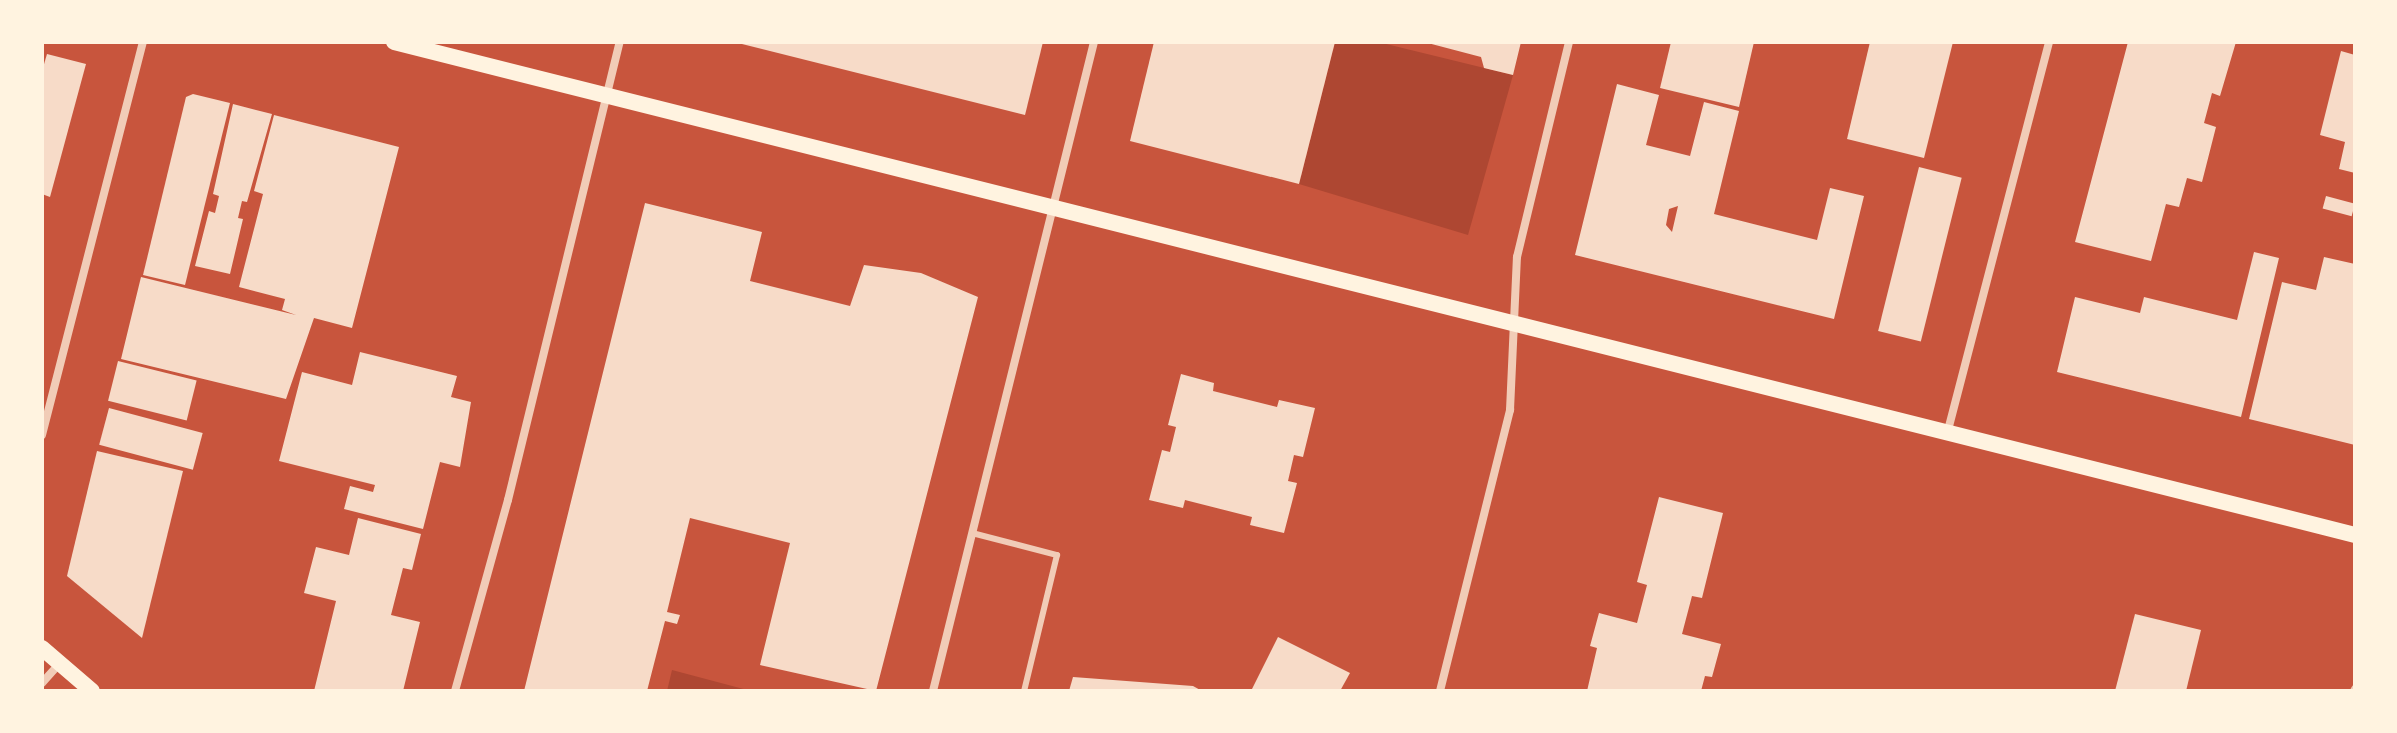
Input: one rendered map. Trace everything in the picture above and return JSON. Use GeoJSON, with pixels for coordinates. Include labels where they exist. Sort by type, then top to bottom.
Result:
{"type":"FeatureCollection","features":[{"type":"Feature","properties":{"kind":"main road"},"geometry":{"type":"LineString","coordinates":[[394,42],[1947,435],[2355,535]]}},
{"type":"Feature","properties":{"kind":"main road"},"geometry":{"type":"LineString","coordinates":[[42,648],[92,691]]}},
{"type":"Feature","properties":{"kind":"street"},"geometry":{"type":"LineString","coordinates":[[42,435],[143,42]]}},
{"type":"Feature","properties":{"kind":"street"},"geometry":{"type":"LineString","coordinates":[[455,691],[508,500],[620,42]]}},
{"type":"Feature","properties":{"kind":"street"},"geometry":{"type":"LineString","coordinates":[[933,691],[1094,42]]}},
{"type":"Feature","properties":{"kind":"street"},"geometry":{"type":"LineString","coordinates":[[1440,691],[1510,410],[1517,257],[1569,42]]}},
{"type":"Feature","properties":{"kind":"street"},"geometry":{"type":"LineString","coordinates":[[1947,435],[2049,42]]}},
{"type":"Feature","properties":{"kind":"street"},"geometry":{"type":"LineString","coordinates":[[42,683],[60,663]]}},
{"type":"Feature","properties":{"kind":"lane"},"geometry":{"type":"LineString","coordinates":[[972,533],[1057,555],[1024,691]]}},
{"type":"Feature","properties":{"kind":"shaded area"},"geometry":{"type":"Polygon","coordinates":[[[1335,42],[1378,42],[1513,75],[1468,235],[1299,184],[1335,42]]]}},
{"type":"Feature","properties":{"kind":"shaded area"},"geometry":{"type":"Polygon","coordinates":[[[672,670],[751,691],[667,691],[672,670]]]}},
{"type":"Feature","properties":{"kind":"building"},"geometry":{"type":"Polygon","coordinates":[[[734,42],[1043,42],[1025,115],[734,42]]]}},
{"type":"Feature","properties":{"kind":"building"},"geometry":{"type":"Polygon","coordinates":[[[1154,42],[1335,42],[1299,184],[1130,141],[1154,42]]]}},
{"type":"Feature","properties":{"kind":"building"},"geometry":{"type":"Polygon","coordinates":[[[1424,42],[1521,42],[1513,75],[1484,68],[1481,57],[1424,42]]]}},
{"type":"Feature","properties":{"kind":"building"},"geometry":{"type":"Polygon","coordinates":[[[1671,42],[1754,42],[1739,107],[1660,88],[1671,42]]]}},
{"type":"Feature","properties":{"kind":"building"},"geometry":{"type":"Polygon","coordinates":[[[1870,42],[1953,42],[1924,158],[1847,139],[1870,42]]]}},
{"type":"Feature","properties":{"kind":"building"},"geometry":{"type":"Polygon","coordinates":[[[2128,42],[2236,42],[2220,96],[2212,93],[2204,123],[2216,127],[2202,182],[2187,178],[2179,207],[2166,204],[2151,261],[2075,242],[2128,42]]]}},
{"type":"Feature","properties":{"kind":"building"},"geometry":{"type":"Polygon","coordinates":[[[2341,51],[2355,55],[2355,173],[2339,169],[2345,142],[2320,135],[2341,51]]]}},
{"type":"Feature","properties":{"kind":"building"},"geometry":{"type":"Polygon","coordinates":[[[47,54],[86,64],[50,197],[42,194],[42,71],[47,54]]]}},
{"type":"Feature","properties":{"kind":"building"},"geometry":{"type":"Polygon","coordinates":[[[1617,84],[1659,95],[1646,145],[1690,156],[1704,102],[1739,111],[1714,214],[1817,240],[1830,188],[1864,196],[1834,319],[1575,255],[1617,84]],[[1678,206],[1669,209],[1666,225],[1672,232],[1678,206]]]}},
{"type":"Feature","properties":{"kind":"building"},"geometry":{"type":"Polygon","coordinates":[[[193,94],[230,103],[185,285],[143,275],[186,97],[193,94]]]}},
{"type":"Feature","properties":{"kind":"building"},"geometry":{"type":"Polygon","coordinates":[[[233,104],[272,114],[247,202],[242,201],[238,218],[243,219],[230,274],[195,266],[209,211],[215,213],[219,196],[213,194],[233,104]]]}},
{"type":"Feature","properties":{"kind":"building"},"geometry":{"type":"Polygon","coordinates":[[[274,115],[399,147],[352,328],[314,318],[286,399],[121,359],[141,277],[296,315],[282,310],[285,299],[239,287],[263,194],[254,191],[274,115]]]}},
{"type":"Feature","properties":{"kind":"building"},"geometry":{"type":"Polygon","coordinates":[[[1919,167],[1962,178],[1921,342],[1878,331],[1919,167]]]}},
{"type":"Feature","properties":{"kind":"building"},"geometry":{"type":"Polygon","coordinates":[[[2326,196],[2355,204],[2352,216],[2323,209],[2326,196]]]}},
{"type":"Feature","properties":{"kind":"building"},"geometry":{"type":"Polygon","coordinates":[[[645,203],[762,232],[750,281],[850,306],[864,265],[921,273],[978,297],[876,691],[760,665],[790,543],[690,518],[667,612],[680,615],[677,624],[665,621],[647,691],[524,691],[645,203]]]}},
{"type":"Feature","properties":{"kind":"building"},"geometry":{"type":"Polygon","coordinates":[[[2254,252],[2279,258],[2241,417],[2057,372],[2075,297],[2140,313],[2144,297],[2237,320],[2254,252]]]}},
{"type":"Feature","properties":{"kind":"building"},"geometry":{"type":"Polygon","coordinates":[[[2324,257],[2355,264],[2355,445],[2249,419],[2282,282],[2316,290],[2324,257]]]}},
{"type":"Feature","properties":{"kind":"building"},"geometry":{"type":"Polygon","coordinates":[[[360,352],[457,376],[451,397],[471,402],[460,467],[440,462],[423,529],[344,509],[350,486],[373,492],[375,485],[279,461],[302,372],[352,385],[360,352]]]}},
{"type":"Feature","properties":{"kind":"building"},"geometry":{"type":"Polygon","coordinates":[[[118,361],[197,381],[187,420],[108,401],[118,361]]]}},
{"type":"Feature","properties":{"kind":"building"},"geometry":{"type":"Polygon","coordinates":[[[1181,374],[1214,383],[1213,391],[1277,407],[1279,400],[1315,408],[1303,457],[1294,455],[1288,481],[1297,483],[1284,533],[1250,525],[1252,517],[1185,500],[1183,508],[1149,500],[1162,450],[1170,452],[1176,427],[1168,425],[1181,374]]]}},
{"type":"Feature","properties":{"kind":"building"},"geometry":{"type":"Polygon","coordinates":[[[109,408],[203,433],[193,470],[99,445],[109,408]]]}},
{"type":"Feature","properties":{"kind":"building"},"geometry":{"type":"Polygon","coordinates":[[[97,451],[183,471],[142,638],[67,576],[97,451]]]}},
{"type":"Feature","properties":{"kind":"building"},"geometry":{"type":"Polygon","coordinates":[[[1659,497],[1723,513],[1702,598],[1692,596],[1682,634],[1721,644],[1712,677],[1705,676],[1701,691],[1587,691],[1597,648],[1590,646],[1599,613],[1637,623],[1647,585],[1637,582],[1659,497]]]}},
{"type":"Feature","properties":{"kind":"building"},"geometry":{"type":"Polygon","coordinates":[[[358,518],[421,534],[412,570],[403,568],[391,615],[420,622],[403,691],[314,691],[336,601],[304,593],[316,547],[349,555],[358,518]]]}},
{"type":"Feature","properties":{"kind":"building"},"geometry":{"type":"Polygon","coordinates":[[[2135,614],[2201,630],[2186,691],[2115,691],[2135,614]]]}},
{"type":"Feature","properties":{"kind":"building"},"geometry":{"type":"Polygon","coordinates":[[[1278,637],[1350,673],[1340,691],[1251,691],[1278,637]]]}},
{"type":"Feature","properties":{"kind":"building"},"geometry":{"type":"Polygon","coordinates":[[[1073,677],[1193,686],[1202,691],[1069,691],[1073,677]]]}}]}
